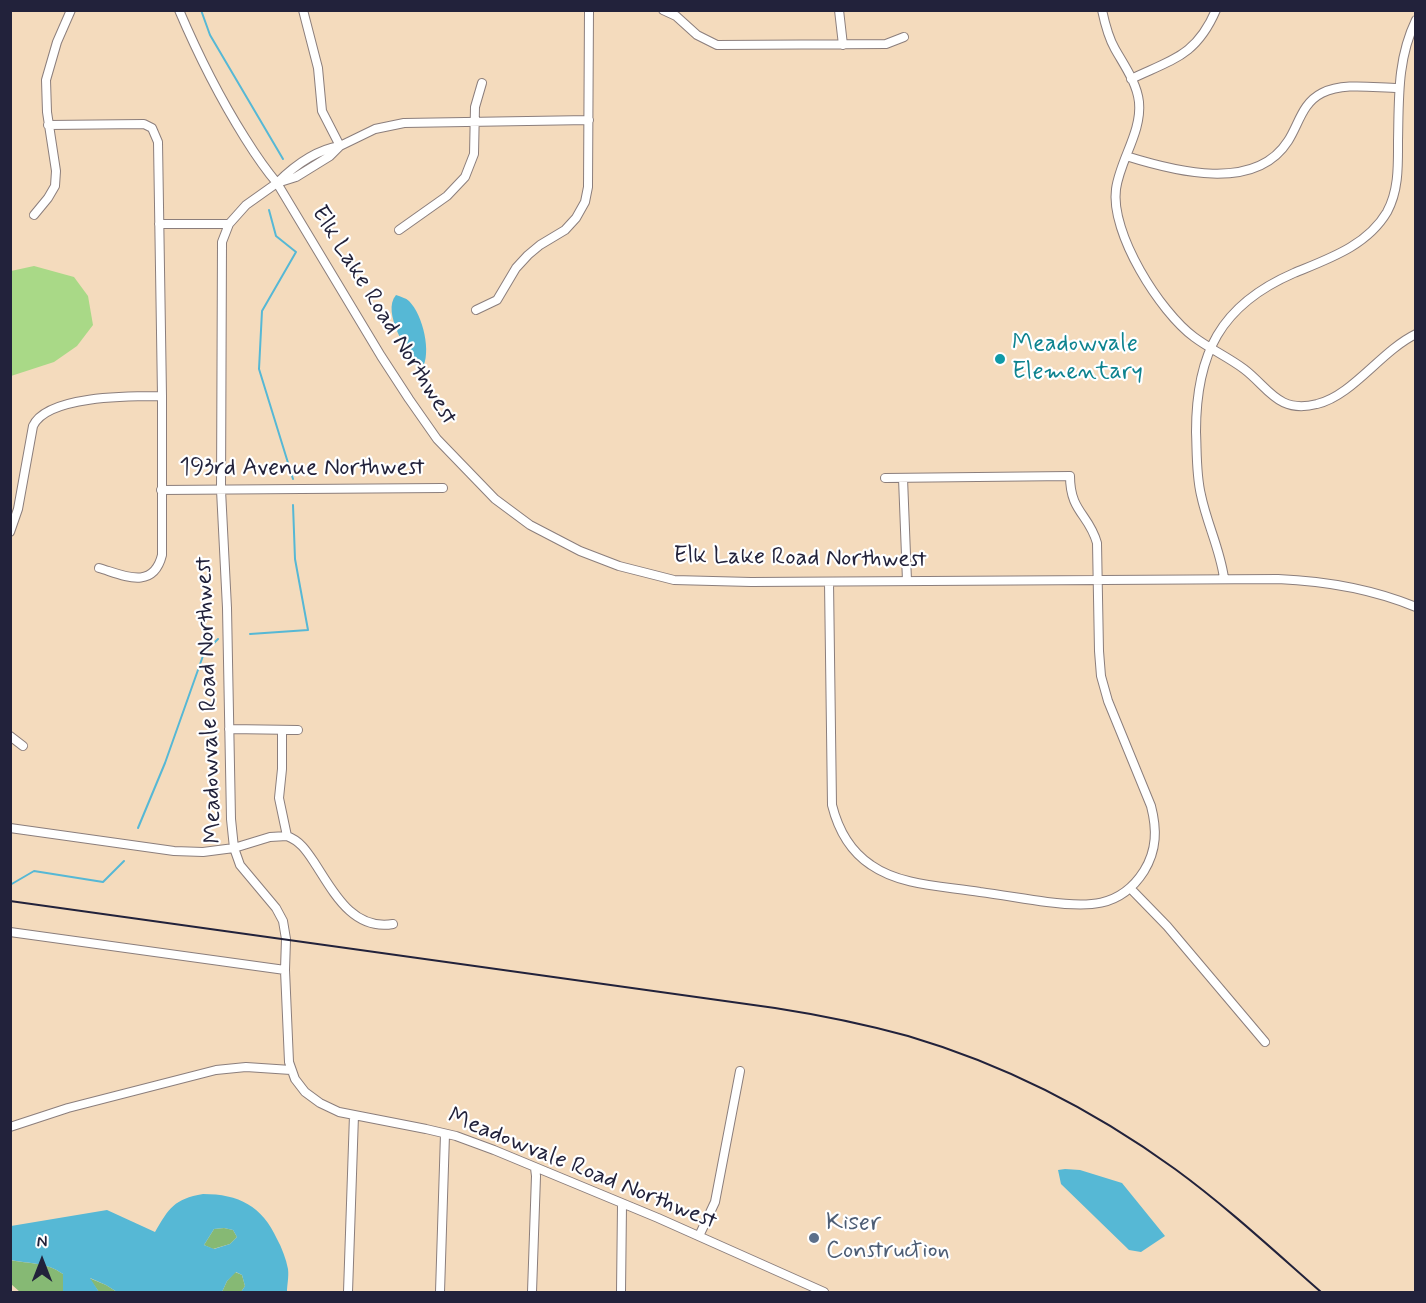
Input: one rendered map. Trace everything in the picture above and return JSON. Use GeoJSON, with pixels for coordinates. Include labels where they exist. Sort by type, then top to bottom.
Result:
{"type":"FeatureCollection","features":[{"type":"Feature","properties":{"kind":"street"},"geometry":{"type":"LineString","coordinates":[[34,215],[52,192],[56,179],[48,125],[46,80],[57,42],[71,10]]}},
{"type":"Feature","properties":{"kind":"street","name":"Elk Lake Road Northwest"},"geometry":{"type":"LineString","coordinates":[[180,10],[202,64],[220,98],[266,170],[277,183],[381,356],[437,439],[495,500],[530,525],[599,559],[674,580],[829,582],[1224,578],[1318,581],[1344,586],[1416,607]]}},
{"type":"Feature","properties":{"kind":"street"},"geometry":{"type":"LineString","coordinates":[[303,10],[318,68],[322,111],[340,146]]}},
{"type":"Feature","properties":{"kind":"street"},"geometry":{"type":"LineString","coordinates":[[476,310],[497,300],[516,268],[540,245],[565,230],[576,218],[585,202],[588,187],[589,10]]}},
{"type":"Feature","properties":{"kind":"street"},"geometry":{"type":"LineString","coordinates":[[663,10],[678,14],[697,35],[717,45],[886,44],[904,37]]}},
{"type":"Feature","properties":{"kind":"street"},"geometry":{"type":"LineString","coordinates":[[839,10],[843,45]]}},
{"type":"Feature","properties":{"kind":"street"},"geometry":{"type":"LineString","coordinates":[[1102,10],[1110,39],[1137,93],[1139,112],[1118,180],[1117,214],[1146,281],[1157,299],[1178,323],[1210,348],[1246,370],[1277,400],[1293,405],[1309,406],[1335,396],[1397,345],[1416,334]]}},
{"type":"Feature","properties":{"kind":"street"},"geometry":{"type":"LineString","coordinates":[[1131,79],[1189,50],[1205,33],[1216,10]]}},
{"type":"Feature","properties":{"kind":"street"},"geometry":{"type":"LineString","coordinates":[[1224,578],[1220,553],[1205,516],[1197,470],[1197,395],[1203,365],[1210,348],[1233,314],[1259,291],[1351,248],[1368,236],[1381,221],[1391,204],[1396,184],[1402,57],[1416,20]]}},
{"type":"Feature","properties":{"kind":"street"},"geometry":{"type":"LineString","coordinates":[[399,230],[447,196],[465,177],[474,154],[475,107],[482,83]]}},
{"type":"Feature","properties":{"kind":"street"},"geometry":{"type":"LineString","coordinates":[[1126,156],[1166,168],[1187,171],[1218,173],[1246,171],[1262,165],[1277,155],[1289,140],[1305,108],[1322,93],[1330,89],[1347,87],[1399,88]]}},
{"type":"Feature","properties":{"kind":"street","name":"Meadowvale Road Northwest"},"geometry":{"type":"LineString","coordinates":[[589,120],[390,125],[375,129],[340,146],[330,156],[296,177],[277,183],[246,205],[229,224],[221,248],[223,398],[221,490],[234,848],[244,872],[276,908],[283,921],[286,939],[288,1056],[291,1070],[299,1085],[320,1103],[339,1112],[446,1134],[494,1150],[699,1236],[824,1292]]}},
{"type":"Feature","properties":{"kind":"street"},"geometry":{"type":"LineString","coordinates":[[48,125],[144,124],[152,128],[158,141],[162,555],[156,569],[147,576],[137,579],[99,568]]}},
{"type":"Feature","properties":{"kind":"street"},"geometry":{"type":"LineString","coordinates":[[159,224],[229,224]]}},
{"type":"Feature","properties":{"kind":"street"},"geometry":{"type":"LineString","coordinates":[[10,532],[18,509],[33,426],[40,416],[52,410],[104,396],[162,396]]}},
{"type":"Feature","properties":{"kind":"street"},"geometry":{"type":"LineString","coordinates":[[829,582],[832,805],[839,828],[859,856],[877,869],[898,878],[1062,904],[1100,904],[1120,896],[1130,888],[1142,874],[1151,856],[1155,825],[1151,806],[1104,689],[1099,651],[1097,543],[1092,529],[1074,503],[1070,476],[885,478]]}},
{"type":"Feature","properties":{"kind":"street"},"geometry":{"type":"LineString","coordinates":[[903,478],[907,581]]}},
{"type":"Feature","properties":{"kind":"street","name":"193rd Avenue Northwest"},"geometry":{"type":"LineString","coordinates":[[161,490],[443,488]]}},
{"type":"Feature","properties":{"kind":"street"},"geometry":{"type":"LineString","coordinates":[[229,729],[298,730]]}},
{"type":"Feature","properties":{"kind":"street"},"geometry":{"type":"LineString","coordinates":[[282,730],[279,798],[287,836]]}},
{"type":"Feature","properties":{"kind":"street"},"geometry":{"type":"LineString","coordinates":[[10,736],[22,746]]}},
{"type":"Feature","properties":{"kind":"street"},"geometry":{"type":"LineString","coordinates":[[10,828],[174,851],[210,852],[234,848],[270,837],[287,836],[303,846],[339,899],[356,917],[378,926],[393,924]]}},
{"type":"Feature","properties":{"kind":"street"},"geometry":{"type":"LineString","coordinates":[[1130,888],[1167,926],[1265,1042]]}},
{"type":"Feature","properties":{"kind":"street"},"geometry":{"type":"LineString","coordinates":[[10,932],[285,970]]}},
{"type":"Feature","properties":{"kind":"street"},"geometry":{"type":"LineString","coordinates":[[10,1127],[68,1108],[216,1070],[246,1067],[291,1070]]}},
{"type":"Feature","properties":{"kind":"street"},"geometry":{"type":"LineString","coordinates":[[699,1236],[715,1202],[740,1071]]}},
{"type":"Feature","properties":{"kind":"street"},"geometry":{"type":"LineString","coordinates":[[348,1293],[354,1115]]}},
{"type":"Feature","properties":{"kind":"street"},"geometry":{"type":"LineString","coordinates":[[440,1293],[446,1134]]}},
{"type":"Feature","properties":{"kind":"street"},"geometry":{"type":"LineString","coordinates":[[532,1293],[535,1168]]}},
{"type":"Feature","properties":{"kind":"street"},"geometry":{"type":"LineString","coordinates":[[621,1293],[622,1205]]}},
{"type":"Feature","properties":{"kind":"green space"},"geometry":{"type":"Polygon","coordinates":[[[34,266],[74,277],[88,296],[93,325],[77,346],[54,362],[11,376],[11,271],[34,266]]]}},
{"type":"Feature","properties":{"kind":"green space"},"geometry":{"type":"Polygon","coordinates":[[[214,1229],[233,1230],[237,1237],[230,1244],[213,1249],[204,1245],[214,1229]]]}},
{"type":"Feature","properties":{"kind":"green space"},"geometry":{"type":"Polygon","coordinates":[[[10,1260],[44,1265],[57,1270],[63,1274],[63,1292],[20,1292],[11,1284],[10,1260]]]}},
{"type":"Feature","properties":{"kind":"green space"},"geometry":{"type":"Polygon","coordinates":[[[235,1272],[242,1275],[245,1286],[241,1292],[222,1292],[227,1281],[235,1272]]]}},
{"type":"Feature","properties":{"kind":"green space"},"geometry":{"type":"Polygon","coordinates":[[[89,1278],[106,1285],[117,1292],[99,1292],[89,1278]]]}},
{"type":"Feature","properties":{"kind":"water"},"geometry":{"type":"Polygon","coordinates":[[[396,295],[409,301],[422,324],[426,354],[422,369],[418,368],[408,353],[394,322],[392,302],[396,295]]]}},
{"type":"Feature","properties":{"kind":"water"},"geometry":{"type":"Polygon","coordinates":[[[1058,1170],[1080,1170],[1122,1183],[1165,1236],[1141,1252],[1129,1250],[1061,1184],[1058,1170]]]}},
{"type":"Feature","properties":{"kind":"water"},"geometry":{"type":"Polygon","coordinates":[[[203,1194],[228,1196],[248,1204],[264,1218],[285,1257],[288,1272],[287,1292],[241,1292],[245,1286],[242,1275],[236,1272],[227,1281],[222,1292],[117,1292],[90,1278],[99,1292],[63,1292],[63,1274],[57,1270],[44,1265],[11,1260],[11,1226],[107,1210],[155,1232],[173,1206],[193,1196],[203,1194]],[[214,1229],[204,1245],[214,1249],[230,1244],[237,1237],[233,1230],[214,1229]]]}},
{"type":"Feature","properties":{"kind":"waterway"},"geometry":{"type":"LineString","coordinates":[[201,10],[210,35],[283,159]]}},
{"type":"Feature","properties":{"kind":"waterway"},"geometry":{"type":"LineString","coordinates":[[269,210],[276,236],[296,252],[262,311],[259,369],[293,479]]}},
{"type":"Feature","properties":{"kind":"waterway"},"geometry":{"type":"LineString","coordinates":[[250,634],[308,630],[295,559],[293,505]]}},
{"type":"Feature","properties":{"kind":"waterway"},"geometry":{"type":"LineString","coordinates":[[138,828],[165,763],[204,653],[218,639]]}},
{"type":"Feature","properties":{"kind":"waterway"},"geometry":{"type":"LineString","coordinates":[[10,885],[34,871],[103,882],[124,861]]}},
{"type":"Feature","properties":{"kind":"railway"},"geometry":{"type":"LineString","coordinates":[[10,901],[775,1008],[842,1020],[908,1036],[979,1060],[1013,1075],[1113,1128],[1194,1183],[1321,1292]]}},
{"type":"Feature","properties":{"kind":"place","name":"Meadowvale Elementary"},"geometry":{"type":"Point","coordinates":[1000,359]}},
{"type":"Feature","properties":{"kind":"place","name":"Kiser Construction"},"geometry":{"type":"Point","coordinates":[814,1238]}}]}
